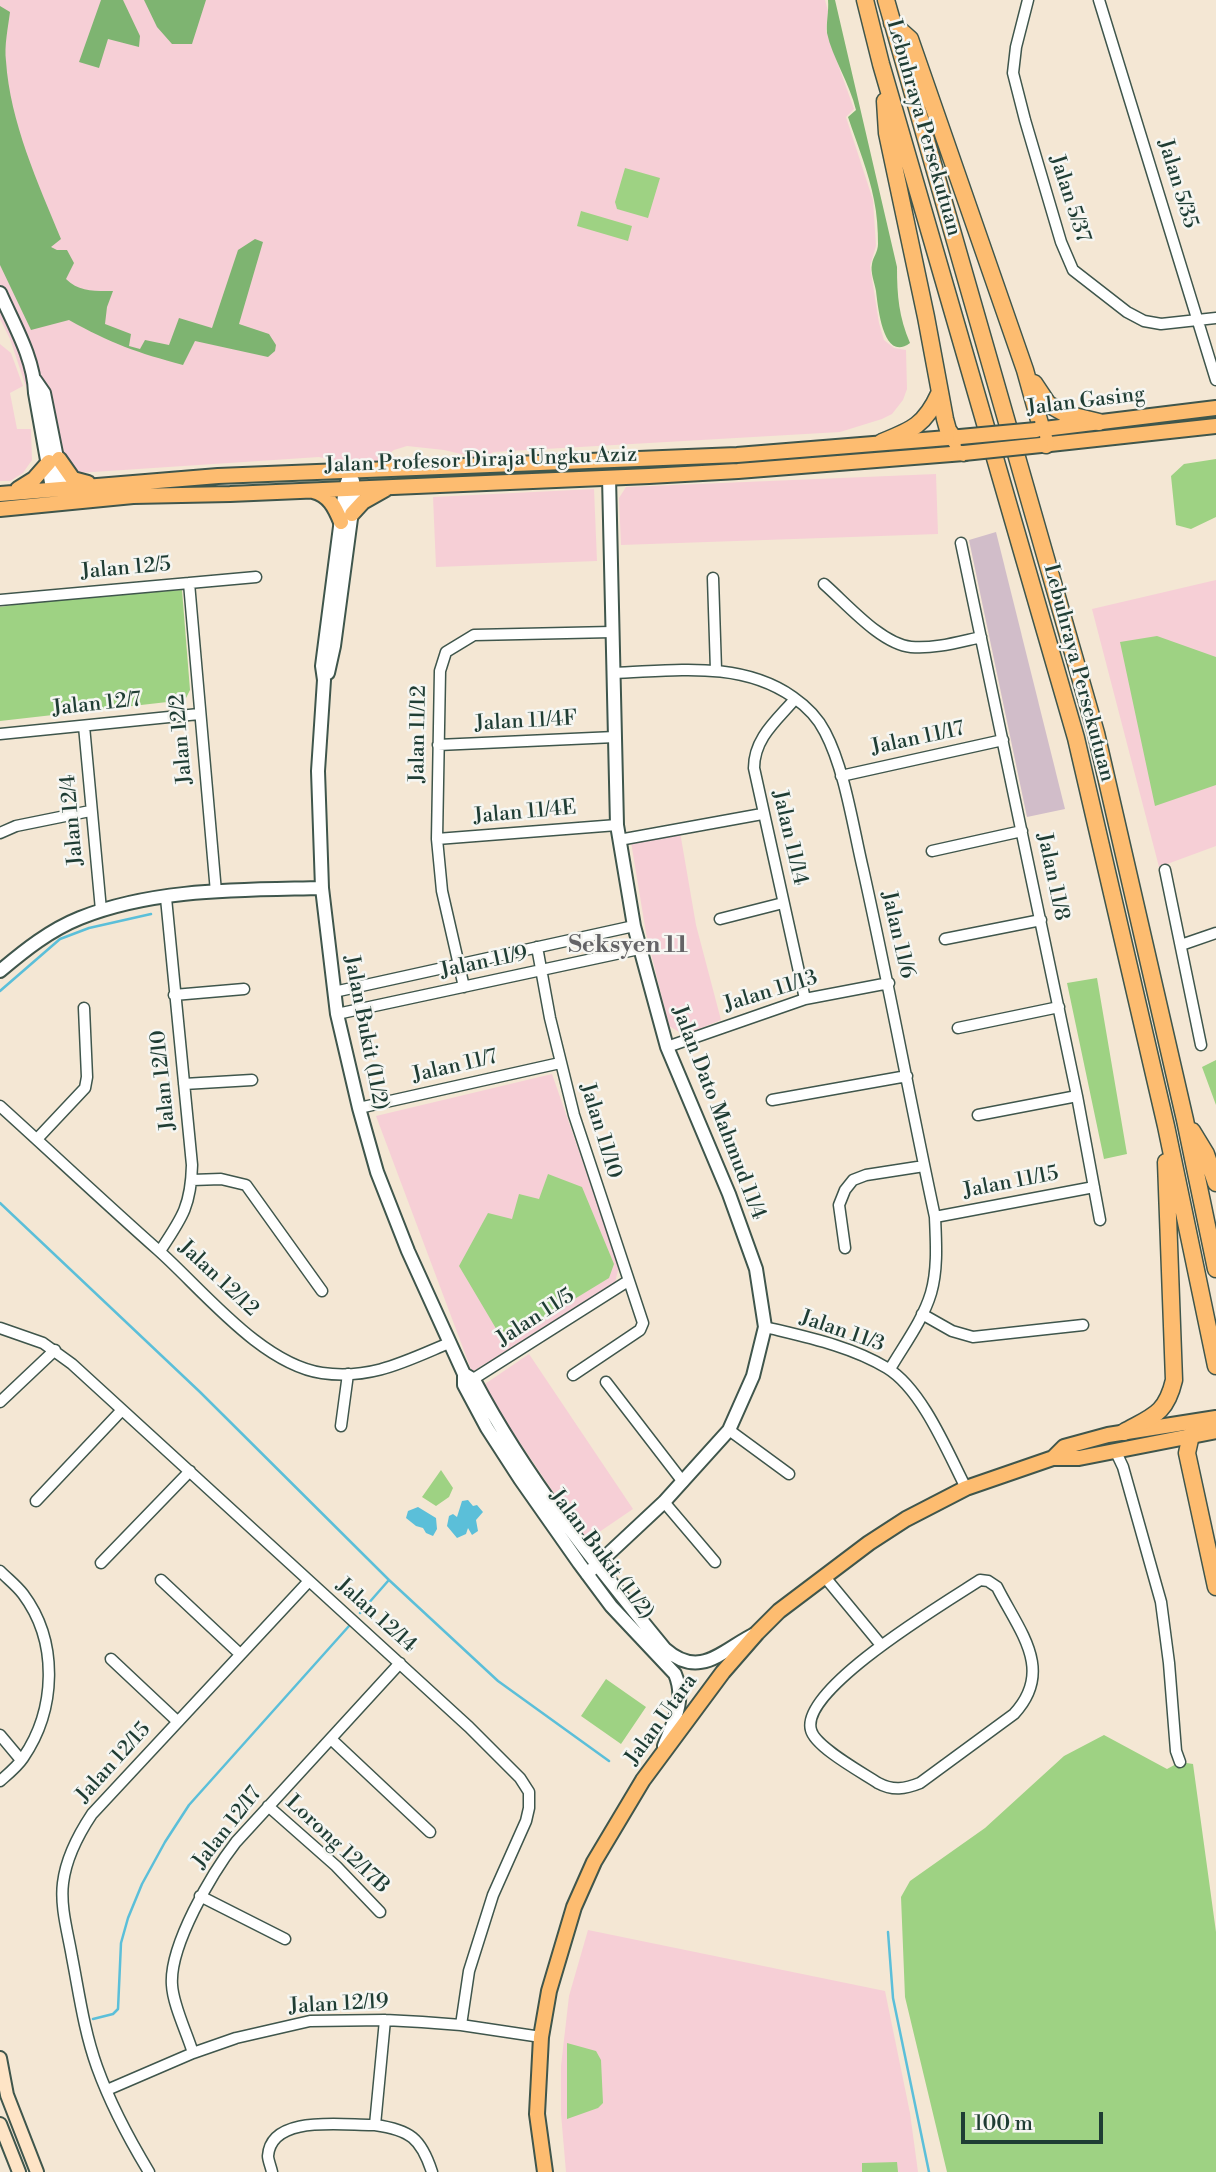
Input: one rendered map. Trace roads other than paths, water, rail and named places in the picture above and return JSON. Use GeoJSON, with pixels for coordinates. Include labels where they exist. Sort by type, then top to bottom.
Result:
{"type":"FeatureCollection","features":[{"type":"Feature","properties":{"kind":"highway","name":"Lebuhraya Persekutuan"},"geometry":{"type":"LineString","coordinates":[[865,0],[881,64],[1076,738],[1166,1126],[1216,1366]]}},
{"type":"Feature","properties":{"kind":"highway","name":"Lebuhraya Persekutuan"},"geometry":{"type":"LineString","coordinates":[[886,0],[1096,733],[1185,1120],[1216,1269]]}},
{"type":"Feature","properties":{"kind":"highway"},"geometry":{"type":"LineString","coordinates":[[891,21],[910,39],[1025,370],[1041,437]]}},
{"type":"Feature","properties":{"kind":"highway"},"geometry":{"type":"LineString","coordinates":[[881,64],[887,133],[926,317],[944,419],[959,443]]}},
{"type":"Feature","properties":{"kind":"highway"},"geometry":{"type":"LineString","coordinates":[[1025,370],[1048,404],[1066,414],[1100,422]]}},
{"type":"Feature","properties":{"kind":"highway"},"geometry":{"type":"LineString","coordinates":[[882,442],[910,431],[922,422],[939,394]]}},
{"type":"Feature","properties":{"kind":"highway"},"geometry":{"type":"LineString","coordinates":[[1185,1120],[1206,1154],[1216,1183]]}},
{"type":"Feature","properties":{"kind":"highway"},"geometry":{"type":"LineString","coordinates":[[1124,1432],[1163,1409],[1170,1397],[1174,1380],[1166,1126]]}},
{"type":"Feature","properties":{"kind":"highway"},"geometry":{"type":"LineString","coordinates":[[1207,1427],[1188,1453],[1216,1587]]}},
{"type":"Feature","properties":{"kind":"main road","name":"Jalan Gasing"},"geometry":{"type":"LineString","coordinates":[[1041,437],[1100,422],[1216,408]]}},
{"type":"Feature","properties":{"kind":"main road","name":"Jalan Gasing"},"geometry":{"type":"LineString","coordinates":[[959,443],[1216,425]]}},
{"type":"Feature","properties":{"kind":"main road","name":"Jalan Profesor Diraja Ungku Aziz"},"geometry":{"type":"LineString","coordinates":[[5,493],[218,476],[750,454],[882,442],[959,443]]}},
{"type":"Feature","properties":{"kind":"main road","name":"Jalan Profesor Diraja Ungku Aziz"},"geometry":{"type":"LineString","coordinates":[[0,508],[132,496],[738,471],[959,443]]}},
{"type":"Feature","properties":{"kind":"main road"},"geometry":{"type":"LineString","coordinates":[[5,493],[34,479],[54,461],[72,479],[96,485]]}},
{"type":"Feature","properties":{"kind":"main road"},"geometry":{"type":"LineString","coordinates":[[304,489],[320,493],[346,518],[363,502],[394,485]]}},
{"type":"Feature","properties":{"kind":"main road"},"geometry":{"type":"LineString","coordinates":[[0,508],[58,489],[107,499]]}},
{"type":"Feature","properties":{"kind":"main road","name":"Jalan Utara"},"geometry":{"type":"LineString","coordinates":[[1053,1458],[1064,1447],[1124,1432],[1207,1427]]}},
{"type":"Feature","properties":{"kind":"main road","name":"Jalan Utara"},"geometry":{"type":"LineString","coordinates":[[545,2172],[537,2115],[541,2037],[549,1991],[574,1907],[594,1862],[616,1823],[723,1672],[757,1633],[779,1611],[824,1576],[897,1525],[966,1488],[1053,1458],[1079,1458],[1207,1427]]}},
{"type":"Feature","properties":{"kind":"main road"},"geometry":{"type":"LineString","coordinates":[[0,2059],[7,2095],[37,2172]]}},
{"type":"Feature","properties":{"kind":"main road"},"geometry":{"type":"LineString","coordinates":[[0,2124],[19,2172]]}},
{"type":"Feature","properties":{"kind":"street","name":"Jalan 5/37"},"geometry":{"type":"LineString","coordinates":[[1028,0],[1016,47],[1013,73],[1061,242],[1073,270],[1127,312],[1144,321],[1161,324],[1216,318]]}},
{"type":"Feature","properties":{"kind":"street","name":"Jalan 5/35"},"geometry":{"type":"LineString","coordinates":[[1099,0],[1216,380]]}},
{"type":"Feature","properties":{"kind":"street"},"geometry":{"type":"LineString","coordinates":[[0,293],[27,352],[35,380],[44,393],[58,489]]}},
{"type":"Feature","properties":{"kind":"street","name":"Jalan Bukit (11/2)"},"geometry":{"type":"LineString","coordinates":[[351,471],[322,666],[324,680],[318,771],[322,888],[334,992],[359,1108],[377,1172],[408,1251],[467,1380],[591,1569],[611,1606],[675,1674],[680,1686],[681,1703],[659,1759]]}},
{"type":"Feature","properties":{"kind":"street","name":"Jalan Dato Mahmud 11/4"},"geometry":{"type":"LineString","coordinates":[[591,1569],[664,1502],[729,1430],[753,1376],[765,1327],[757,1269],[667,1047],[634,926],[617,825],[609,477]]}},
{"type":"Feature","properties":{"kind":"street","name":"Jalan 11/8"},"geometry":{"type":"LineString","coordinates":[[961,543],[1023,831],[1100,1220]]}},
{"type":"Feature","properties":{"kind":"street","name":"Jalan 12/5"},"geometry":{"type":"LineString","coordinates":[[0,600],[256,577]]}},
{"type":"Feature","properties":{"kind":"street"},"geometry":{"type":"LineString","coordinates":[[713,578],[716,670]]}},
{"type":"Feature","properties":{"kind":"street","name":"Jalan 12/2"},"geometry":{"type":"LineString","coordinates":[[189,583],[216,891]]}},
{"type":"Feature","properties":{"kind":"street"},"geometry":{"type":"LineString","coordinates":[[824,584],[877,632],[908,647],[926,648],[981,637]]}},
{"type":"Feature","properties":{"kind":"street","name":"Jalan 11/12"},"geometry":{"type":"LineString","coordinates":[[464,986],[442,891],[437,839],[441,665],[446,652],[463,640],[480,634],[612,632]]}},
{"type":"Feature","properties":{"kind":"street","name":"Jalan 11/6"},"geometry":{"type":"LineString","coordinates":[[613,673],[716,670],[753,677],[777,687],[795,699],[811,712],[825,732],[841,776],[889,983],[935,1217],[936,1255],[932,1292],[890,1369]]}},
{"type":"Feature","properties":{"kind":"street","name":"Jalan 11/14"},"geometry":{"type":"LineString","coordinates":[[795,699],[757,744],[754,768],[762,814],[805,999]]}},
{"type":"Feature","properties":{"kind":"street","name":"Jalan 12/7"},"geometry":{"type":"LineString","coordinates":[[0,734],[199,714]]}},
{"type":"Feature","properties":{"kind":"street","name":"Jalan 12/4"},"geometry":{"type":"LineString","coordinates":[[84,726],[101,910]]}},
{"type":"Feature","properties":{"kind":"street","name":"Jalan 11/4F"},"geometry":{"type":"LineString","coordinates":[[438,745],[615,737]]}},
{"type":"Feature","properties":{"kind":"street","name":"Jalan 11/17"},"geometry":{"type":"LineString","coordinates":[[841,776],[1003,740]]}},
{"type":"Feature","properties":{"kind":"street"},"geometry":{"type":"LineString","coordinates":[[1,830],[90,811]]}},
{"type":"Feature","properties":{"kind":"street"},"geometry":{"type":"LineString","coordinates":[[619,840],[762,814]]}},
{"type":"Feature","properties":{"kind":"street","name":"Jalan 11/4E"},"geometry":{"type":"LineString","coordinates":[[437,839],[617,825]]}},
{"type":"Feature","properties":{"kind":"street"},"geometry":{"type":"LineString","coordinates":[[932,851],[1023,831]]}},
{"type":"Feature","properties":{"kind":"street"},"geometry":{"type":"LineString","coordinates":[[1166,870],[1201,1045]]}},
{"type":"Feature","properties":{"kind":"street"},"geometry":{"type":"LineString","coordinates":[[0,971],[48,934],[101,910],[216,891],[322,888]]}},
{"type":"Feature","properties":{"kind":"street","name":"Jalan 12/10"},"geometry":{"type":"LineString","coordinates":[[160,1251],[181,1219],[192,1192],[166,898]]}},
{"type":"Feature","properties":{"kind":"street"},"geometry":{"type":"LineString","coordinates":[[720,919],[783,903]]}},
{"type":"Feature","properties":{"kind":"street"},"geometry":{"type":"LineString","coordinates":[[945,939],[1041,920]]}},
{"type":"Feature","properties":{"kind":"street","name":"Jalan 11/9"},"geometry":{"type":"LineString","coordinates":[[334,992],[634,926]]}},
{"type":"Feature","properties":{"kind":"street"},"geometry":{"type":"LineString","coordinates":[[1181,946],[1216,933]]}},
{"type":"Feature","properties":{"kind":"street","name":"Jalan 11/10"},"geometry":{"type":"LineString","coordinates":[[537,947],[560,1063],[574,1115],[643,1322],[640,1330],[573,1375]]}},
{"type":"Feature","properties":{"kind":"street","name":"Jalan 11/9"},"geometry":{"type":"LineString","coordinates":[[337,1014],[639,949]]}},
{"type":"Feature","properties":{"kind":"street","name":"Jalan 11/13"},"geometry":{"type":"LineString","coordinates":[[667,1047],[805,999],[889,983]]}},
{"type":"Feature","properties":{"kind":"street"},"geometry":{"type":"LineString","coordinates":[[174,995],[244,989]]}},
{"type":"Feature","properties":{"kind":"street"},"geometry":{"type":"LineString","coordinates":[[958,1028],[1059,1007]]}},
{"type":"Feature","properties":{"kind":"street"},"geometry":{"type":"LineString","coordinates":[[37,1139],[85,1088],[87,1077],[84,1008]]}},
{"type":"Feature","properties":{"kind":"street","name":"Jalan 11/7"},"geometry":{"type":"LineString","coordinates":[[359,1108],[560,1063]]}},
{"type":"Feature","properties":{"kind":"street"},"geometry":{"type":"LineString","coordinates":[[772,1100],[907,1076]]}},
{"type":"Feature","properties":{"kind":"street"},"geometry":{"type":"LineString","coordinates":[[184,1084],[252,1080]]}},
{"type":"Feature","properties":{"kind":"street"},"geometry":{"type":"LineString","coordinates":[[978,1115],[1077,1096]]}},
{"type":"Feature","properties":{"kind":"street","name":"Jalan 12/12"},"geometry":{"type":"LineString","coordinates":[[0,1106],[160,1251],[213,1304],[279,1358],[298,1368],[322,1373],[348,1374],[389,1369],[449,1343]]}},
{"type":"Feature","properties":{"kind":"street"},"geometry":{"type":"LineString","coordinates":[[845,1248],[839,1205],[853,1180],[866,1175],[924,1166]]}},
{"type":"Feature","properties":{"kind":"street"},"geometry":{"type":"LineString","coordinates":[[192,1180],[221,1179],[246,1185],[322,1292]]}},
{"type":"Feature","properties":{"kind":"street","name":"Jalan 11/15"},"geometry":{"type":"LineString","coordinates":[[935,1217],[1094,1186]]}},
{"type":"Feature","properties":{"kind":"street","name":"Jalan 11/5"},"geometry":{"type":"LineString","coordinates":[[467,1380],[628,1282]]}},
{"type":"Feature","properties":{"kind":"street"},"geometry":{"type":"LineString","coordinates":[[922,1314],[952,1331],[973,1337],[1083,1325]]}},
{"type":"Feature","properties":{"kind":"street","name":"Jalan 11/3"},"geometry":{"type":"LineString","coordinates":[[765,1327],[826,1342],[860,1354],[890,1369],[933,1422],[966,1488]]}},
{"type":"Feature","properties":{"kind":"street","name":"Jalan 12/14"},"geometry":{"type":"LineString","coordinates":[[0,1328],[55,1350],[400,1663],[520,1778],[529,1792],[526,1821],[493,1895],[469,1971],[461,2025]]}},
{"type":"Feature","properties":{"kind":"street"},"geometry":{"type":"LineString","coordinates":[[0,1402],[55,1350]]}},
{"type":"Feature","properties":{"kind":"street"},"geometry":{"type":"LineString","coordinates":[[341,1426],[348,1374]]}},
{"type":"Feature","properties":{"kind":"street"},"geometry":{"type":"LineString","coordinates":[[606,1382],[683,1482]]}},
{"type":"Feature","properties":{"kind":"street"},"geometry":{"type":"LineString","coordinates":[[36,1501],[122,1410]]}},
{"type":"Feature","properties":{"kind":"street"},"geometry":{"type":"LineString","coordinates":[[729,1430],[789,1474]]}},
{"type":"Feature","properties":{"kind":"street"},"geometry":{"type":"LineString","coordinates":[[1115,1450],[1123,1467],[1161,1602],[1176,1751],[1180,1762]]}},
{"type":"Feature","properties":{"kind":"street"},"geometry":{"type":"LineString","coordinates":[[101,1563],[190,1471]]}},
{"type":"Feature","properties":{"kind":"street"},"geometry":{"type":"LineString","coordinates":[[664,1502],[715,1562]]}},
{"type":"Feature","properties":{"kind":"street","name":"Jalan Bukit (11/2)"},"geometry":{"type":"LineString","coordinates":[[591,1569],[677,1660],[706,1662],[719,1657],[738,1641],[757,1633]]}},
{"type":"Feature","properties":{"kind":"street"},"geometry":{"type":"LineString","coordinates":[[0,1571],[22,1593],[34,1612],[43,1632],[49,1666],[48,1695],[33,1741],[22,1760],[0,1781]]}},
{"type":"Feature","properties":{"kind":"street"},"geometry":{"type":"LineString","coordinates":[[824,1576],[881,1645]]}},
{"type":"Feature","properties":{"kind":"street"},"geometry":{"type":"LineString","coordinates":[[161,1580],[240,1654]]}},
{"type":"Feature","properties":{"kind":"street"},"geometry":{"type":"LineString","coordinates":[[980,1580],[984,1580],[997,1587],[1033,1658],[1033,1681],[1023,1705],[1014,1714],[953,1760],[920,1783],[904,1789],[888,1788],[816,1740],[810,1728],[813,1714],[825,1693],[881,1645],[980,1580]]}},
{"type":"Feature","properties":{"kind":"street","name":"Jalan 12/15"},"geometry":{"type":"LineString","coordinates":[[149,2172],[118,2117],[97,2067],[82,2012],[63,1903],[64,1877],[76,1840],[92,1814],[309,1581]]}},
{"type":"Feature","properties":{"kind":"street"},"geometry":{"type":"LineString","coordinates":[[111,1659],[177,1721]]}},
{"type":"Feature","properties":{"kind":"street","name":"Jalan 12/17"},"geometry":{"type":"LineString","coordinates":[[193,2053],[172,1987],[172,1969],[200,1896],[220,1863],[268,1806],[400,1663]]}},
{"type":"Feature","properties":{"kind":"street"},"geometry":{"type":"LineString","coordinates":[[0,1734],[22,1760]]}},
{"type":"Feature","properties":{"kind":"street"},"geometry":{"type":"LineString","coordinates":[[331,1739],[429,1832]]}},
{"type":"Feature","properties":{"kind":"street","name":"Lorong 12/17B"},"geometry":{"type":"LineString","coordinates":[[268,1806],[336,1866],[380,1912]]}},
{"type":"Feature","properties":{"kind":"street"},"geometry":{"type":"LineString","coordinates":[[200,1896],[285,1939]]}},
{"type":"Feature","properties":{"kind":"street"},"geometry":{"type":"LineString","coordinates":[[375,2126],[385,2020]]}},
{"type":"Feature","properties":{"kind":"street","name":"Jalan 12/19"},"geometry":{"type":"LineString","coordinates":[[107,2090],[193,2053],[236,2038],[310,2021],[385,2020],[461,2025],[541,2037]]}},
{"type":"Feature","properties":{"kind":"street"},"geometry":{"type":"LineString","coordinates":[[272,2172],[268,2155],[275,2138],[289,2128],[312,2124],[375,2126],[407,2134],[421,2144],[432,2172]]}},
{"type":"Feature","properties":{"kind":"water"},"geometry":{"type":"Polygon","coordinates":[[[468,1500],[483,1512],[476,1520],[478,1531],[472,1535],[468,1528],[466,1534],[457,1538],[447,1526],[449,1516],[453,1514],[457,1517],[462,1501],[468,1500]]]}},
{"type":"Feature","properties":{"kind":"water"},"geometry":{"type":"Polygon","coordinates":[[[418,1507],[436,1518],[437,1529],[433,1536],[406,1518],[408,1511],[418,1507]]]}},
{"type":"Feature","properties":{"kind":"waterway"},"geometry":{"type":"LineString","coordinates":[[0,991],[60,939],[89,928],[151,914]]}},
{"type":"Feature","properties":{"kind":"waterway"},"geometry":{"type":"LineString","coordinates":[[0,1203],[200,1392],[389,1580],[498,1681],[609,1761]]}},
{"type":"Feature","properties":{"kind":"waterway"},"geometry":{"type":"LineString","coordinates":[[360,1613],[388,1581]]}},
{"type":"Feature","properties":{"kind":"waterway"},"geometry":{"type":"LineString","coordinates":[[93,2019],[113,2014],[118,2009],[121,1943],[128,1918],[142,1884],[189,1805],[349,1626]]}},
{"type":"Feature","properties":{"kind":"waterway"},"geometry":{"type":"LineString","coordinates":[[888,1932],[893,1998],[929,2172]]}},
{"type":"Feature","properties":{"kind":"district","name":"Seksyen 11"},"geometry":{"type":"Point","coordinates":[628,946]}}]}
